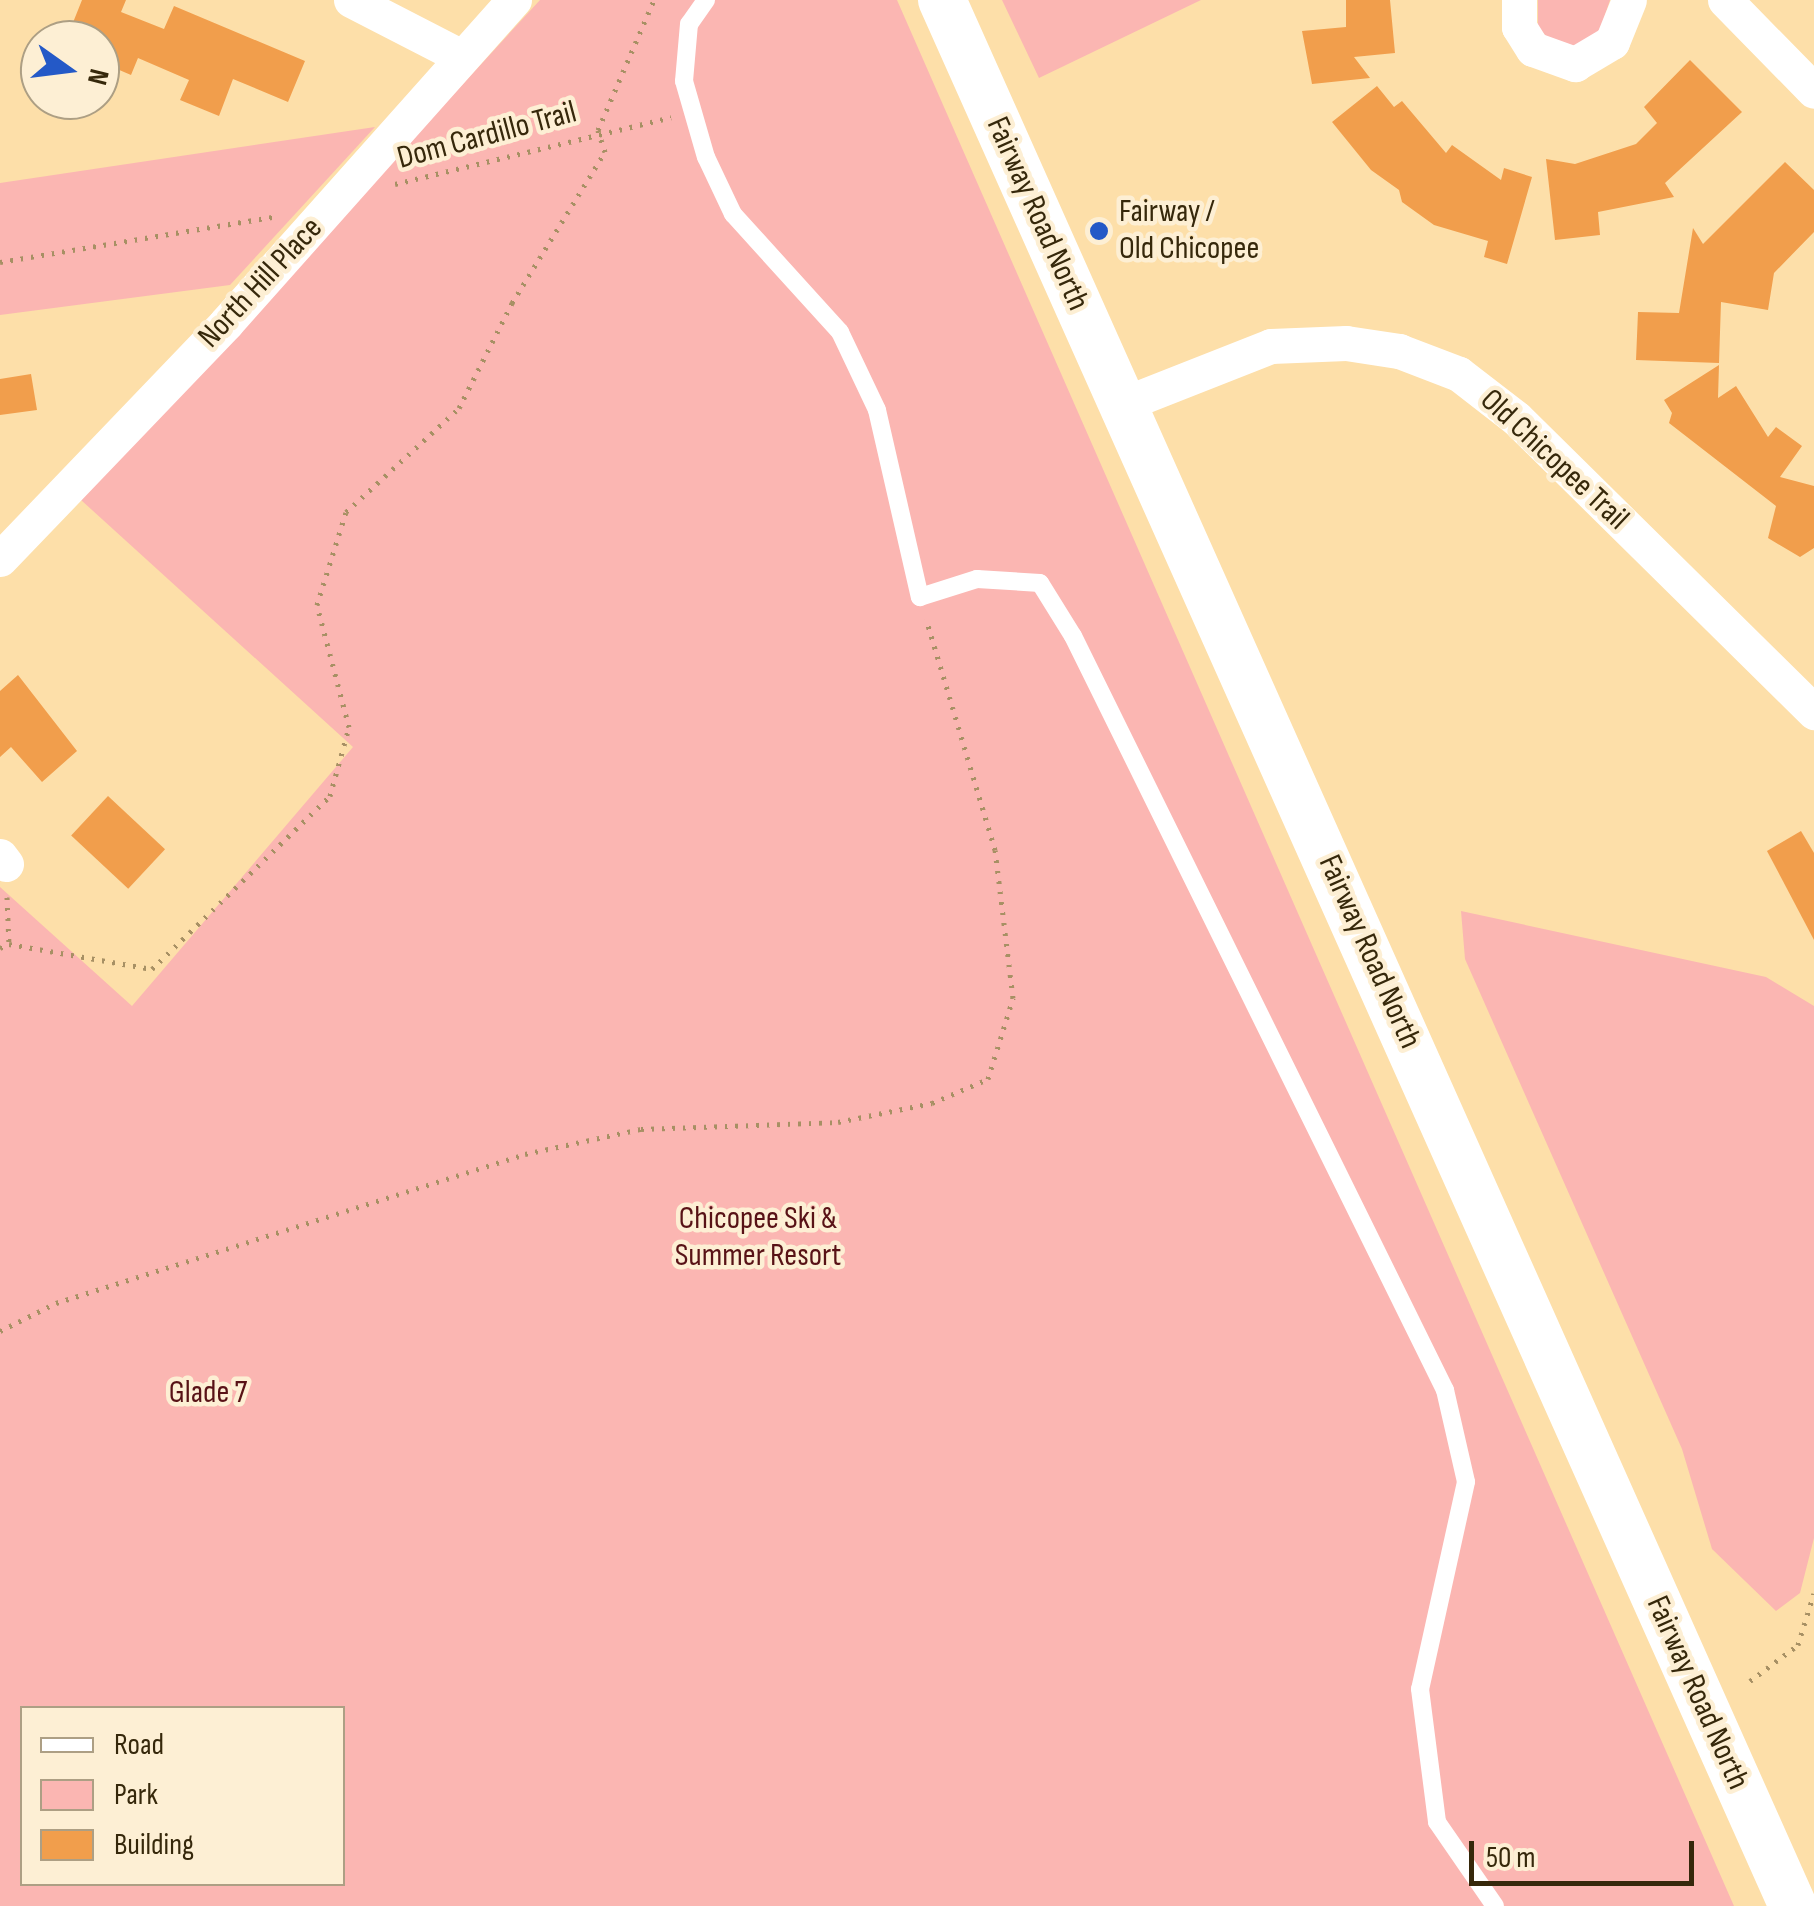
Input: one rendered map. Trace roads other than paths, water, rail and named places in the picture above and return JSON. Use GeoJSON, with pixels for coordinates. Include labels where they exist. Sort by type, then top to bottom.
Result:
{"type":"FeatureCollection","features":[{"type":"Feature","properties":{"kind":"main road","name":"Fairway Road North"},"geometry":{"type":"LineString","coordinates":[[942,0],[1793,1906]]}},
{"type":"Feature","properties":{"kind":"street"},"geometry":{"type":"LineString","coordinates":[[351,0],[460,56]]}},
{"type":"Feature","properties":{"kind":"street","name":"North Hill Place"},"geometry":{"type":"LineString","coordinates":[[0,558],[226,324],[460,56],[514,0]]}},
{"type":"Feature","properties":{"kind":"street"},"geometry":{"type":"LineString","coordinates":[[1519,0],[1519,27],[1534,49],[1575,64],[1612,42],[1629,0]]}},
{"type":"Feature","properties":{"kind":"street"},"geometry":{"type":"LineString","coordinates":[[1726,0],[1814,90]]}},
{"type":"Feature","properties":{"kind":"street","name":"Old Chicopee Trail"},"geometry":{"type":"LineString","coordinates":[[1122,405],[1270,346],[1346,343],[1399,351],[1459,374],[1516,418],[1814,712]]}},
{"type":"Feature","properties":{"kind":"lane"},"geometry":{"type":"LineString","coordinates":[[706,0],[689,24],[684,81],[706,156],[734,214],[840,332],[876,410],[920,597],[977,580],[1040,583],[1082,653],[1445,1390],[1466,1482],[1420,1689],[1437,1822],[1495,1906]]}},
{"type":"Feature","properties":{"kind":"place","name":"Fairway / Old Chicopee"},"geometry":{"type":"Point","coordinates":[1099,231]}},
{"type":"Feature","properties":{"kind":"park label","name":"Chicopee Ski & Summer Resort"},"geometry":{"type":"Point","coordinates":[758,1238]}},
{"type":"Feature","properties":{"kind":"park label","name":"Glade 7"},"geometry":{"type":"Point","coordinates":[208,1393]}}]}
